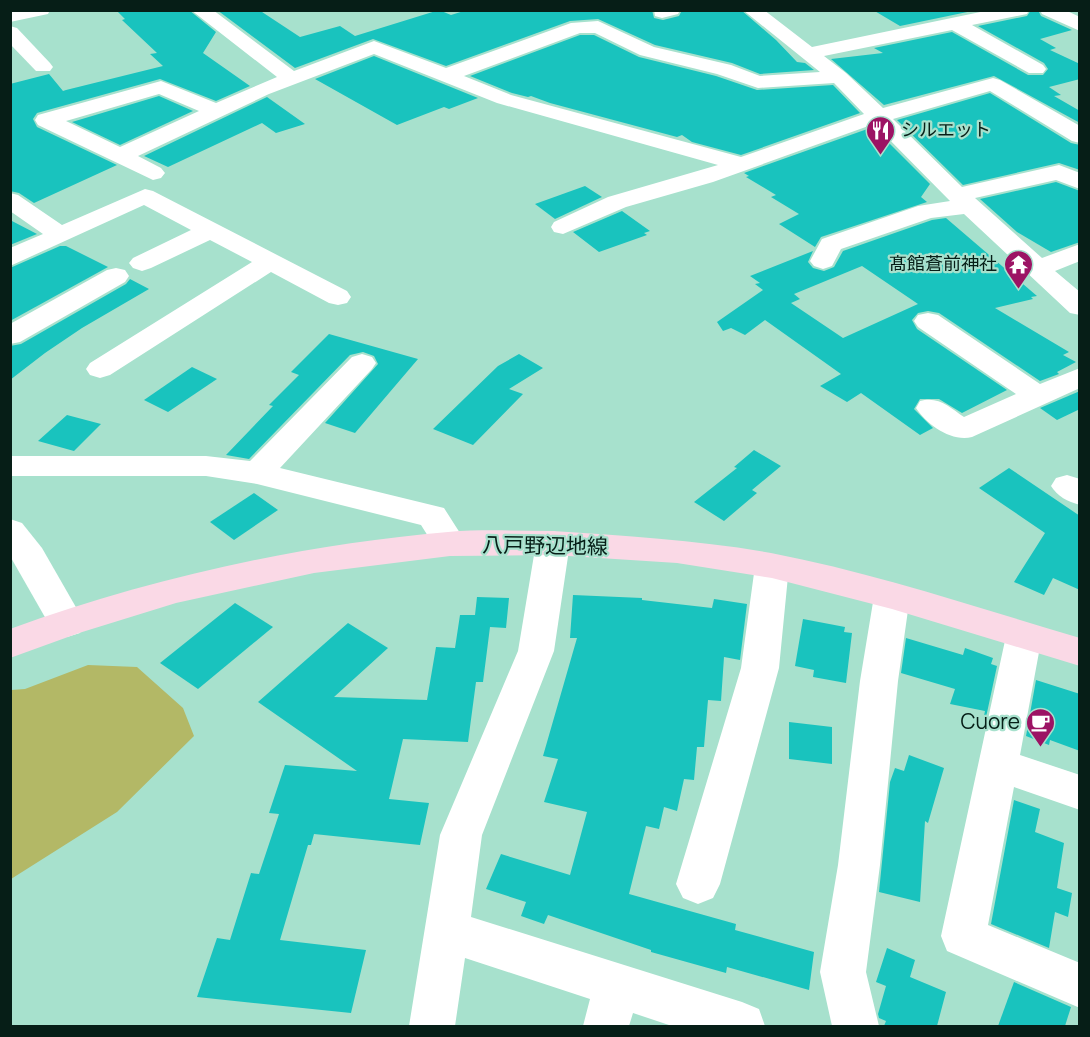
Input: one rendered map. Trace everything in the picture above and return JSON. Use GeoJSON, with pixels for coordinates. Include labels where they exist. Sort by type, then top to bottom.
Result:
{"type":"FeatureCollection","features":[{"type":"Feature","properties":{"kind":"main road","name":"八戸野辺地線"},"geometry":{"type":"LineString","coordinates":[[10,644],[176,590],[314,561],[450,544],[553,543],[677,551],[772,566],[892,596],[1080,652]]}},
{"type":"Feature","properties":{"kind":"street"},"geometry":{"type":"LineString","coordinates":[[10,16],[41,10]]}},
{"type":"Feature","properties":{"kind":"street"},"geometry":{"type":"LineString","coordinates":[[200,10],[291,78]]}},
{"type":"Feature","properties":{"kind":"street"},"geometry":{"type":"LineString","coordinates":[[752,10],[839,77],[963,200],[1080,307]]}},
{"type":"Feature","properties":{"kind":"street"},"geometry":{"type":"LineString","coordinates":[[810,53],[1020,10]]}},
{"type":"Feature","properties":{"kind":"street"},"geometry":{"type":"LineString","coordinates":[[1049,10],[1080,25]]}},
{"type":"Feature","properties":{"kind":"street"},"geometry":{"type":"LineString","coordinates":[[956,24],[1036,69]]}},
{"type":"Feature","properties":{"kind":"street"},"geometry":{"type":"LineString","coordinates":[[446,76],[499,54],[578,27],[598,27],[647,51],[724,69],[758,82],[839,77]]}},
{"type":"Feature","properties":{"kind":"street"},"geometry":{"type":"LineString","coordinates":[[10,32],[43,67]]}},
{"type":"Feature","properties":{"kind":"street"},"geometry":{"type":"LineString","coordinates":[[120,156],[291,78],[374,47],[504,99],[742,164]]}},
{"type":"Feature","properties":{"kind":"street"},"geometry":{"type":"LineString","coordinates":[[563,227],[617,202],[705,177],[879,116],[993,84],[1080,136]]}},
{"type":"Feature","properties":{"kind":"street"},"geometry":{"type":"LineString","coordinates":[[153,172],[45,120],[161,87],[216,111]]}},
{"type":"Feature","properties":{"kind":"street"},"geometry":{"type":"LineString","coordinates":[[824,261],[831,244],[927,211],[1059,172],[1080,182]]}},
{"type":"Feature","properties":{"kind":"street"},"geometry":{"type":"LineString","coordinates":[[10,258],[145,196],[338,297]]}},
{"type":"Feature","properties":{"kind":"street"},"geometry":{"type":"LineString","coordinates":[[10,200],[61,235]]}},
{"type":"Feature","properties":{"kind":"street"},"geometry":{"type":"LineString","coordinates":[[142,263],[210,230]]}},
{"type":"Feature","properties":{"kind":"street"},"geometry":{"type":"LineString","coordinates":[[1035,268],[1080,252]]}},
{"type":"Feature","properties":{"kind":"street"},"geometry":{"type":"LineString","coordinates":[[100,369],[270,262]]}},
{"type":"Feature","properties":{"kind":"street"},"geometry":{"type":"LineString","coordinates":[[10,336],[116,276]]}},
{"type":"Feature","properties":{"kind":"street"},"geometry":{"type":"LineString","coordinates":[[928,321],[1038,396]]}},
{"type":"Feature","properties":{"kind":"street"},"geometry":{"type":"LineString","coordinates":[[257,473],[362,363]]}},
{"type":"Feature","properties":{"kind":"street"},"geometry":{"type":"LineString","coordinates":[[930,408],[961,430],[1080,377]]}},
{"type":"Feature","properties":{"kind":"street"},"geometry":{"type":"LineString","coordinates":[[10,466],[206,466],[257,473],[432,516],[450,544]]}},
{"type":"Feature","properties":{"kind":"street"},"geometry":{"type":"LineString","coordinates":[[10,531],[30,557],[67,624]]}},
{"type":"Feature","properties":{"kind":"street"},"geometry":{"type":"LineString","coordinates":[[432,1026],[461,835],[536,651],[553,543]]}},
{"type":"Feature","properties":{"kind":"street"},"geometry":{"type":"LineString","coordinates":[[698,884],[760,668],[772,566]]}},
{"type":"Feature","properties":{"kind":"street"},"geometry":{"type":"LineString","coordinates":[[855,1026],[843,972],[859,865],[879,681],[892,596]]}},
{"type":"Feature","properties":{"kind":"street"},"geometry":{"type":"LineString","coordinates":[[1024,636],[963,936],[1080,986]]}},
{"type":"Feature","properties":{"kind":"street"},"geometry":{"type":"LineString","coordinates":[[998,764],[1080,793]]}},
{"type":"Feature","properties":{"kind":"street"},"geometry":{"type":"LineString","coordinates":[[445,930],[612,1006],[742,1026]]}},
{"type":"Feature","properties":{"kind":"green space"},"geometry":{"type":"Polygon","coordinates":[[[88,665],[137,667],[183,708],[194,736],[117,812],[11,879],[11,690],[25,689],[88,665]]]}},
{"type":"Feature","properties":{"kind":"building"},"geometry":{"type":"Polygon","coordinates":[[[116,10],[189,10],[216,32],[203,53],[250,86],[216,101],[160,79],[37,113],[33,119],[37,127],[117,165],[34,203],[19,193],[10,191],[10,84],[49,74],[63,91],[163,66],[150,54],[157,53],[122,20],[125,19],[116,10]]]}},
{"type":"Feature","properties":{"kind":"building"},"geometry":{"type":"Polygon","coordinates":[[[217,10],[259,10],[300,37],[340,26],[355,36],[439,10],[451,15],[467,10],[652,10],[654,18],[663,20],[679,16],[682,10],[741,10],[776,40],[797,62],[805,63],[814,70],[760,74],[732,63],[655,45],[598,19],[570,21],[446,66],[373,39],[295,68],[217,10]]]}},
{"type":"Feature","properties":{"kind":"building"},"geometry":{"type":"Polygon","coordinates":[[[873,10],[977,10],[900,26],[873,10]]]}},
{"type":"Feature","properties":{"kind":"building"},"geometry":{"type":"Polygon","coordinates":[[[1031,10],[1038,10],[1041,16],[1072,30],[1040,39],[1056,48],[1050,50],[1080,64],[1080,79],[1049,87],[1061,95],[1054,96],[1080,111],[1080,123],[994,76],[884,105],[831,59],[883,53],[874,48],[952,32],[1028,75],[1043,75],[1048,69],[1044,63],[978,26],[1027,16],[1031,10]]]}},
{"type":"Feature","properties":{"kind":"building"},"geometry":{"type":"Polygon","coordinates":[[[580,35],[594,35],[639,57],[716,76],[757,90],[833,85],[860,113],[741,155],[692,142],[682,135],[677,137],[531,96],[512,93],[470,76],[580,35]]]}},
{"type":"Feature","properties":{"kind":"building"},"geometry":{"type":"Polygon","coordinates":[[[374,56],[478,98],[449,109],[444,107],[397,125],[315,79],[374,56]]]}},
{"type":"Feature","properties":{"kind":"building"},"geometry":{"type":"Polygon","coordinates":[[[990,93],[1071,143],[1080,145],[1080,170],[1059,163],[963,185],[897,120],[990,93]]]}},
{"type":"Feature","properties":{"kind":"building"},"geometry":{"type":"Polygon","coordinates":[[[159,96],[193,111],[120,145],[72,122],[159,96]]]}},
{"type":"Feature","properties":{"kind":"building"},"geometry":{"type":"Polygon","coordinates":[[[267,97],[305,124],[276,133],[262,123],[168,167],[144,156],[267,97]]]}},
{"type":"Feature","properties":{"kind":"building"},"geometry":{"type":"Polygon","coordinates":[[[873,127],[930,184],[921,197],[927,202],[821,237],[815,247],[779,224],[799,214],[771,197],[776,195],[746,177],[749,176],[744,173],[873,127]]]}},
{"type":"Feature","properties":{"kind":"building"},"geometry":{"type":"Polygon","coordinates":[[[1056,182],[1080,191],[1080,242],[1051,252],[1017,232],[980,199],[1056,182]]]}},
{"type":"Feature","properties":{"kind":"building"},"geometry":{"type":"Polygon","coordinates":[[[585,186],[602,197],[555,219],[535,204],[585,186]]]}},
{"type":"Feature","properties":{"kind":"building"},"geometry":{"type":"Polygon","coordinates":[[[622,211],[650,231],[644,233],[647,235],[599,252],[573,232],[622,211]]]}},
{"type":"Feature","properties":{"kind":"building"},"geometry":{"type":"Polygon","coordinates":[[[946,218],[1037,296],[995,308],[1069,352],[1063,355],[1076,362],[1057,372],[1059,374],[1040,381],[939,313],[928,311],[918,313],[912,320],[917,329],[1007,390],[962,413],[939,399],[920,399],[914,409],[933,428],[920,435],[861,393],[847,402],[820,386],[841,374],[765,320],[745,335],[731,328],[723,331],[717,322],[763,290],[755,284],[760,283],[750,276],[813,251],[808,262],[813,268],[824,271],[834,267],[843,251],[932,220],[946,218]],[[862,266],[794,294],[800,299],[791,303],[843,338],[918,304],[862,266]]]}},
{"type":"Feature","properties":{"kind":"building"},"geometry":{"type":"Polygon","coordinates":[[[10,220],[37,234],[10,245],[10,220]]]}},
{"type":"Feature","properties":{"kind":"building"},"geometry":{"type":"Polygon","coordinates":[[[60,246],[66,246],[108,267],[10,321],[10,268],[60,246]]]}},
{"type":"Feature","properties":{"kind":"building"},"geometry":{"type":"Polygon","coordinates":[[[130,279],[149,289],[82,328],[10,380],[10,346],[21,344],[126,284],[130,279]]]}},
{"type":"Feature","properties":{"kind":"building"},"geometry":{"type":"Polygon","coordinates":[[[329,334],[418,359],[355,433],[325,423],[378,364],[374,356],[363,352],[350,355],[249,459],[226,455],[273,406],[269,405],[299,375],[291,372],[329,334]]]}},
{"type":"Feature","properties":{"kind":"building"},"geometry":{"type":"Polygon","coordinates":[[[519,354],[543,368],[509,389],[523,394],[473,445],[433,429],[498,366],[519,354]]]}},
{"type":"Feature","properties":{"kind":"building"},"geometry":{"type":"Polygon","coordinates":[[[192,367],[217,379],[168,412],[144,400],[192,367]]]}},
{"type":"Feature","properties":{"kind":"building"},"geometry":{"type":"Polygon","coordinates":[[[1080,391],[1080,409],[1057,420],[1040,408],[1080,391]]]}},
{"type":"Feature","properties":{"kind":"building"},"geometry":{"type":"Polygon","coordinates":[[[67,415],[101,424],[74,451],[38,441],[67,415]]]}},
{"type":"Feature","properties":{"kind":"building"},"geometry":{"type":"Polygon","coordinates":[[[754,450],[781,466],[752,490],[757,493],[724,521],[694,502],[737,468],[734,467],[754,450]]]}},
{"type":"Feature","properties":{"kind":"building"},"geometry":{"type":"Polygon","coordinates":[[[1009,468],[1080,516],[1080,590],[1053,578],[1044,595],[1014,582],[1045,533],[979,488],[1009,468]]]}},
{"type":"Feature","properties":{"kind":"building"},"geometry":{"type":"Polygon","coordinates":[[[254,493],[278,510],[234,540],[210,522],[254,493]]]}},
{"type":"Feature","properties":{"kind":"building"},"geometry":{"type":"Polygon","coordinates":[[[573,595],[642,598],[642,600],[712,608],[714,599],[747,604],[740,660],[724,657],[721,701],[708,700],[704,747],[697,747],[694,780],[684,779],[677,811],[664,807],[659,829],[646,826],[629,894],[736,924],[735,930],[814,952],[809,990],[727,967],[726,973],[651,952],[651,950],[548,915],[544,924],[521,916],[526,902],[486,889],[501,854],[570,875],[587,812],[544,802],[558,759],[543,756],[577,638],[570,638],[573,595]]]}},
{"type":"Feature","properties":{"kind":"building"},"geometry":{"type":"Polygon","coordinates":[[[477,597],[509,598],[506,628],[490,627],[483,682],[476,682],[468,742],[403,739],[389,799],[429,803],[420,845],[314,834],[311,845],[308,845],[280,940],[366,950],[351,1013],[197,997],[217,938],[230,940],[251,873],[259,874],[279,814],[269,813],[285,765],[357,771],[258,702],[348,623],[388,648],[334,697],[427,700],[436,647],[455,648],[460,615],[475,615],[477,597]]]}},
{"type":"Feature","properties":{"kind":"building"},"geometry":{"type":"Polygon","coordinates":[[[235,603],[273,627],[198,689],[160,663],[235,603]]]}},
{"type":"Feature","properties":{"kind":"building"},"geometry":{"type":"Polygon","coordinates":[[[803,619],[845,627],[844,632],[852,633],[846,683],[813,677],[814,670],[795,666],[803,619]]]}},
{"type":"Feature","properties":{"kind":"building"},"geometry":{"type":"Polygon","coordinates":[[[906,638],[963,655],[965,648],[993,658],[991,664],[997,666],[985,722],[983,721],[985,711],[950,704],[955,689],[901,673],[906,638]]]}},
{"type":"Feature","properties":{"kind":"building"},"geometry":{"type":"Polygon","coordinates":[[[1036,680],[1080,694],[1080,751],[1050,740],[1049,745],[1026,736],[1036,680]]]}},
{"type":"Feature","properties":{"kind":"building"},"geometry":{"type":"Polygon","coordinates":[[[789,722],[832,727],[832,764],[789,759],[789,722]]]}},
{"type":"Feature","properties":{"kind":"building"},"geometry":{"type":"Polygon","coordinates":[[[909,755],[944,768],[928,823],[925,821],[920,902],[879,892],[890,782],[895,768],[904,771],[909,755]]]}},
{"type":"Feature","properties":{"kind":"building"},"geometry":{"type":"Polygon","coordinates":[[[1014,800],[1040,809],[1035,832],[1064,843],[1057,888],[1072,893],[1068,917],[1055,912],[1049,948],[991,924],[1014,800]]]}},
{"type":"Feature","properties":{"kind":"building"},"geometry":{"type":"Polygon","coordinates":[[[887,948],[915,960],[910,977],[946,992],[937,1026],[884,1026],[886,1021],[879,1018],[878,1014],[886,986],[876,982],[887,948]]]}},
{"type":"Feature","properties":{"kind":"building"},"geometry":{"type":"Polygon","coordinates":[[[1014,982],[1071,1007],[1065,1026],[998,1026],[1014,982]]]}},
{"type":"Feature","properties":{"kind":"place","name":"シルエット"},"geometry":{"type":"Point","coordinates":[880,156]}},
{"type":"Feature","properties":{"kind":"place","name":"髙館蒼前神社"},"geometry":{"type":"Point","coordinates":[1018,290]}},
{"type":"Feature","properties":{"kind":"place","name":"Cuore"},"geometry":{"type":"Point","coordinates":[1041,748]}}]}
